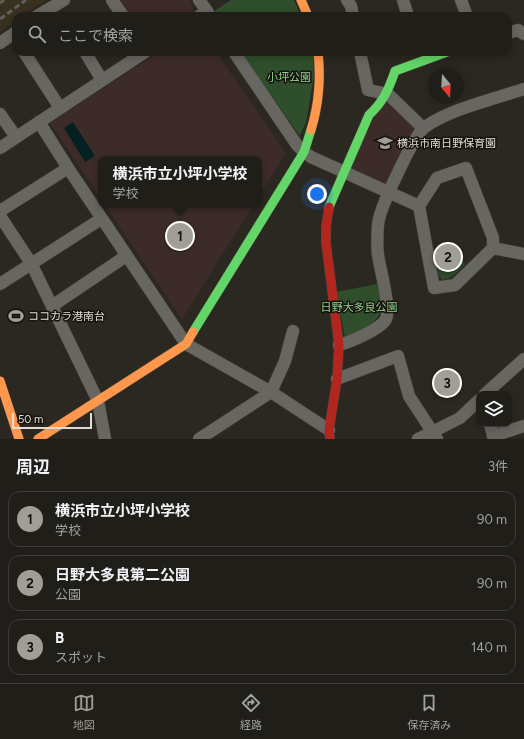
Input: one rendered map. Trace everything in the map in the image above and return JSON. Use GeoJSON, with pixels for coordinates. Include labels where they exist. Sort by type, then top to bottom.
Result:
{"type":"FeatureCollection","features":[{"type":"Feature","properties":{"kind":"street"},"geometry":{"type":"LineString","coordinates":[[112,0],[120,12]]}},
{"type":"Feature","properties":{"kind":"street"},"geometry":{"type":"LineString","coordinates":[[199,0],[204,12]]}},
{"type":"Feature","properties":{"kind":"street"},"geometry":{"type":"LineString","coordinates":[[301,0],[306,12]]}},
{"type":"Feature","properties":{"kind":"street"},"geometry":{"type":"LineString","coordinates":[[347,0],[351,6],[352,12]]}},
{"type":"Feature","properties":{"kind":"street"},"geometry":{"type":"LineString","coordinates":[[403,0],[407,12]]}},
{"type":"Feature","properties":{"kind":"street"},"geometry":{"type":"LineString","coordinates":[[461,0],[466,12]]}},
{"type":"Feature","properties":{"kind":"street"},"geometry":{"type":"LineString","coordinates":[[48,12],[61,7]]}},
{"type":"Feature","properties":{"kind":"street"},"geometry":{"type":"LineString","coordinates":[[512,32],[518,30],[524,34]]}},
{"type":"Feature","properties":{"kind":"street"},"geometry":{"type":"LineString","coordinates":[[0,43],[12,37]]}},
{"type":"Feature","properties":{"kind":"street"},"geometry":{"type":"LineString","coordinates":[[27,56],[60,108]]}},
{"type":"Feature","properties":{"kind":"street"},"geometry":{"type":"LineString","coordinates":[[87,56],[102,80]]}},
{"type":"Feature","properties":{"kind":"street"},"geometry":{"type":"LineString","coordinates":[[0,148],[139,56]]}},
{"type":"Feature","properties":{"kind":"street"},"geometry":{"type":"LineString","coordinates":[[237,56],[297,145],[304,152],[311,157],[419,206]]}},
{"type":"Feature","properties":{"kind":"street"},"geometry":{"type":"LineString","coordinates":[[38,439],[186,344],[304,152],[308,142],[320,83],[318,56]]}},
{"type":"Feature","properties":{"kind":"street"},"geometry":{"type":"LineString","coordinates":[[361,56],[368,90],[388,94],[423,128]]}},
{"type":"Feature","properties":{"kind":"street"},"geometry":{"type":"LineString","coordinates":[[39,122],[126,256],[186,344],[271,392],[329,435],[337,379],[339,345],[326,243],[328,210],[369,115],[380,106],[388,94],[395,71],[422,56]]}},
{"type":"Feature","properties":{"kind":"street"},"geometry":{"type":"LineString","coordinates":[[339,345],[350,342],[377,328],[386,319],[387,307],[378,254],[379,219],[404,158],[423,128],[446,114],[524,89]]}},
{"type":"Feature","properties":{"kind":"street"},"geometry":{"type":"LineString","coordinates":[[0,114],[16,137]]}},
{"type":"Feature","properties":{"kind":"street"},"geometry":{"type":"LineString","coordinates":[[0,211],[68,168]]}},
{"type":"Feature","properties":{"kind":"street"},"geometry":{"type":"LineString","coordinates":[[466,168],[493,238],[494,248],[455,284],[434,288],[419,206],[437,178],[466,168]]}},
{"type":"Feature","properties":{"kind":"street"},"geometry":{"type":"LineString","coordinates":[[0,216],[31,263],[98,401],[105,439]]}},
{"type":"Feature","properties":{"kind":"street"},"geometry":{"type":"LineString","coordinates":[[0,284],[101,218]]}},
{"type":"Feature","properties":{"kind":"street"},"geometry":{"type":"LineString","coordinates":[[494,248],[524,254]]}},
{"type":"Feature","properties":{"kind":"street"},"geometry":{"type":"LineString","coordinates":[[52,306],[126,256]]}},
{"type":"Feature","properties":{"kind":"street"},"geometry":{"type":"LineString","coordinates":[[199,439],[271,392],[285,361],[293,331]]}},
{"type":"Feature","properties":{"kind":"street"},"geometry":{"type":"LineString","coordinates":[[337,379],[398,356],[409,396],[435,435]]}},
{"type":"Feature","properties":{"kind":"street"},"geometry":{"type":"LineString","coordinates":[[488,391],[524,359]]}},
{"type":"Feature","properties":{"kind":"street"},"geometry":{"type":"LineString","coordinates":[[0,381],[20,439]]}},
{"type":"Feature","properties":{"kind":"street"},"geometry":{"type":"LineString","coordinates":[[418,439],[435,435],[460,418],[476,403]]}},
{"type":"Feature","properties":{"kind":"street"},"geometry":{"type":"LineString","coordinates":[[0,410],[9,438]]}},
{"type":"Feature","properties":{"kind":"street"},"geometry":{"type":"LineString","coordinates":[[491,427],[494,438],[524,426]]}},
{"type":"Feature","properties":{"kind":"shaded area"},"geometry":{"type":"Polygon","coordinates":[[[0,0],[46,0],[29,12],[12,12],[12,24],[0,32],[0,0]]]}},
{"type":"Feature","properties":{"kind":"shaded area"},"geometry":{"type":"Polygon","coordinates":[[[116,0],[189,0],[193,7],[193,11],[191,12],[124,12],[116,0]]]}},
{"type":"Feature","properties":{"kind":"shaded area"},"geometry":{"type":"Polygon","coordinates":[[[153,56],[219,56],[286,153],[262,191],[262,156],[98,156],[98,195],[50,123],[153,56]]]}},
{"type":"Feature","properties":{"kind":"shaded area","name":"横浜市南日野保育園"},"geometry":{"type":"Polygon","coordinates":[[[388,94],[423,128],[390,192],[344,172],[388,94]]]}},
{"type":"Feature","properties":{"kind":"shaded area"},"geometry":{"type":"Polygon","coordinates":[[[107,208],[251,208],[182,319],[107,208]]]}},
{"type":"Feature","properties":{"kind":"green space"},"geometry":{"type":"Polygon","coordinates":[[[231,0],[294,0],[299,12],[213,12],[231,0]]]}},
{"type":"Feature","properties":{"kind":"green space","name":"小坪公園"},"geometry":{"type":"Polygon","coordinates":[[[243,56],[313,56],[314,76],[306,122],[300,136],[243,56]]]}},
{"type":"Feature","properties":{"kind":"green space"},"geometry":{"type":"Polygon","coordinates":[[[452,246],[465,264],[458,272],[442,280],[439,275],[434,250],[452,246]]]}},
{"type":"Feature","properties":{"kind":"green space","name":"日野大多良公園"},"geometry":{"type":"Polygon","coordinates":[[[377,284],[381,300],[378,317],[368,326],[345,337],[336,292],[377,284]]]}},
{"type":"Feature","properties":{"kind":"water"},"geometry":{"type":"Polygon","coordinates":[[[73,122],[95,156],[85,162],[64,128],[73,122]]]}},
{"type":"Feature","properties":{"kind":"railway"},"geometry":{"type":"LineString","coordinates":[[0,3],[4,0]]}},
{"type":"Feature","properties":{"kind":"railway"},"geometry":{"type":"LineString","coordinates":[[0,19],[26,0]]}},
{"type":"Feature","properties":{"kind":"traffic: fast"},"geometry":{"type":"LineString","coordinates":[[329,207],[369,115],[385,95],[395,71],[436,56]]}},
{"type":"Feature","properties":{"kind":"traffic: fast"},"geometry":{"type":"LineString","coordinates":[[193,332],[304,152],[311,130]]}},
{"type":"Feature","properties":{"kind":"traffic: slow"},"geometry":{"type":"LineString","coordinates":[[301,0],[306,12]]}},
{"type":"Feature","properties":{"kind":"traffic: slow"},"geometry":{"type":"LineString","coordinates":[[311,130],[319,91],[318,56]]}},
{"type":"Feature","properties":{"kind":"traffic: slow"},"geometry":{"type":"LineString","coordinates":[[38,439],[186,344],[193,332]]}},
{"type":"Feature","properties":{"kind":"traffic: slow"},"geometry":{"type":"LineString","coordinates":[[0,381],[19,439]]}},
{"type":"Feature","properties":{"kind":"traffic: jam"},"geometry":{"type":"LineString","coordinates":[[329,207],[326,227],[326,243],[339,345],[337,379],[329,430],[330,439]]}},
{"type":"Feature","properties":{"kind":"place","name":"横浜市南日野保育園"},"geometry":{"type":"Point","coordinates":[385,143]}},
{"type":"Feature","properties":{"kind":"place","name":"横浜市立小坪小学校"},"geometry":{"type":"Point","coordinates":[180,236]}},
{"type":"Feature","properties":{"kind":"place","name":"日野大多良第二公園"},"geometry":{"type":"Point","coordinates":[448,257]}},
{"type":"Feature","properties":{"kind":"place","name":"ココカラ港南台"},"geometry":{"type":"Point","coordinates":[16,316]}},
{"type":"Feature","properties":{"kind":"place","name":"B"},"geometry":{"type":"Point","coordinates":[447,383]}}]}
